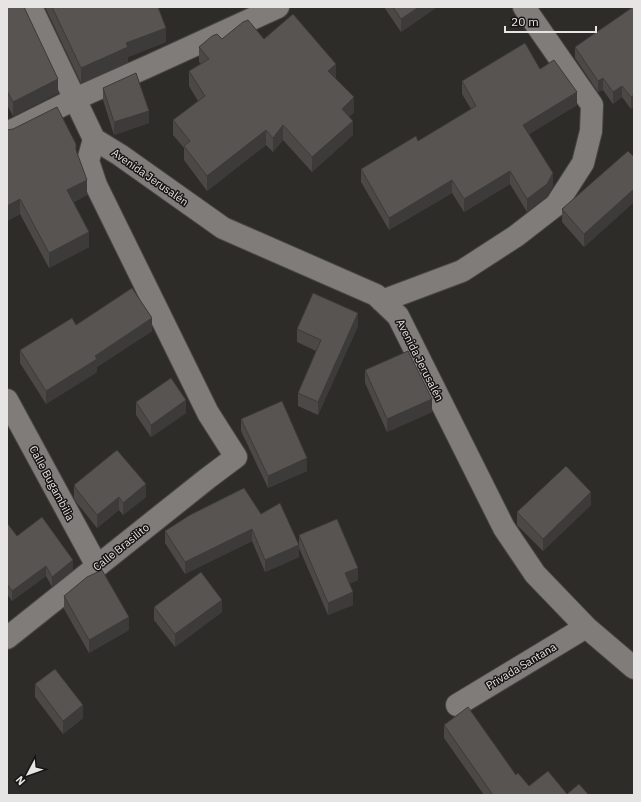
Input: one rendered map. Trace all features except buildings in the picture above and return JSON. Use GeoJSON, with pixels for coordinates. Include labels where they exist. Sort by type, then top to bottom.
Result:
{"type":"FeatureCollection","features":[{"type":"Feature","properties":{"kind":"street"},"geometry":{"type":"LineString","coordinates":[[31,7],[94,139]]}},
{"type":"Feature","properties":{"kind":"street"},"geometry":{"type":"LineString","coordinates":[[7,133],[75,99],[278,7]]}},
{"type":"Feature","properties":{"kind":"street"},"geometry":{"type":"LineString","coordinates":[[382,301],[462,271],[516,236],[556,205],[583,163],[591,131],[592,105],[524,7]]}},
{"type":"Feature","properties":{"kind":"street","name":"Avenida Jerusalén"},"geometry":{"type":"LineString","coordinates":[[94,139],[120,155],[224,228],[376,295],[398,316],[504,528],[535,574],[586,627],[634,668]]}},
{"type":"Feature","properties":{"kind":"street","name":"Calle Brasilito"},"geometry":{"type":"LineString","coordinates":[[7,638],[236,457],[208,413],[96,185],[88,161],[94,139]]}},
{"type":"Feature","properties":{"kind":"street","name":"Calle Bugambilia"},"geometry":{"type":"LineString","coordinates":[[7,400],[97,566]]}},
{"type":"Feature","properties":{"kind":"street","name":"Privada Santana"},"geometry":{"type":"LineString","coordinates":[[457,705],[586,627]]}}]}
